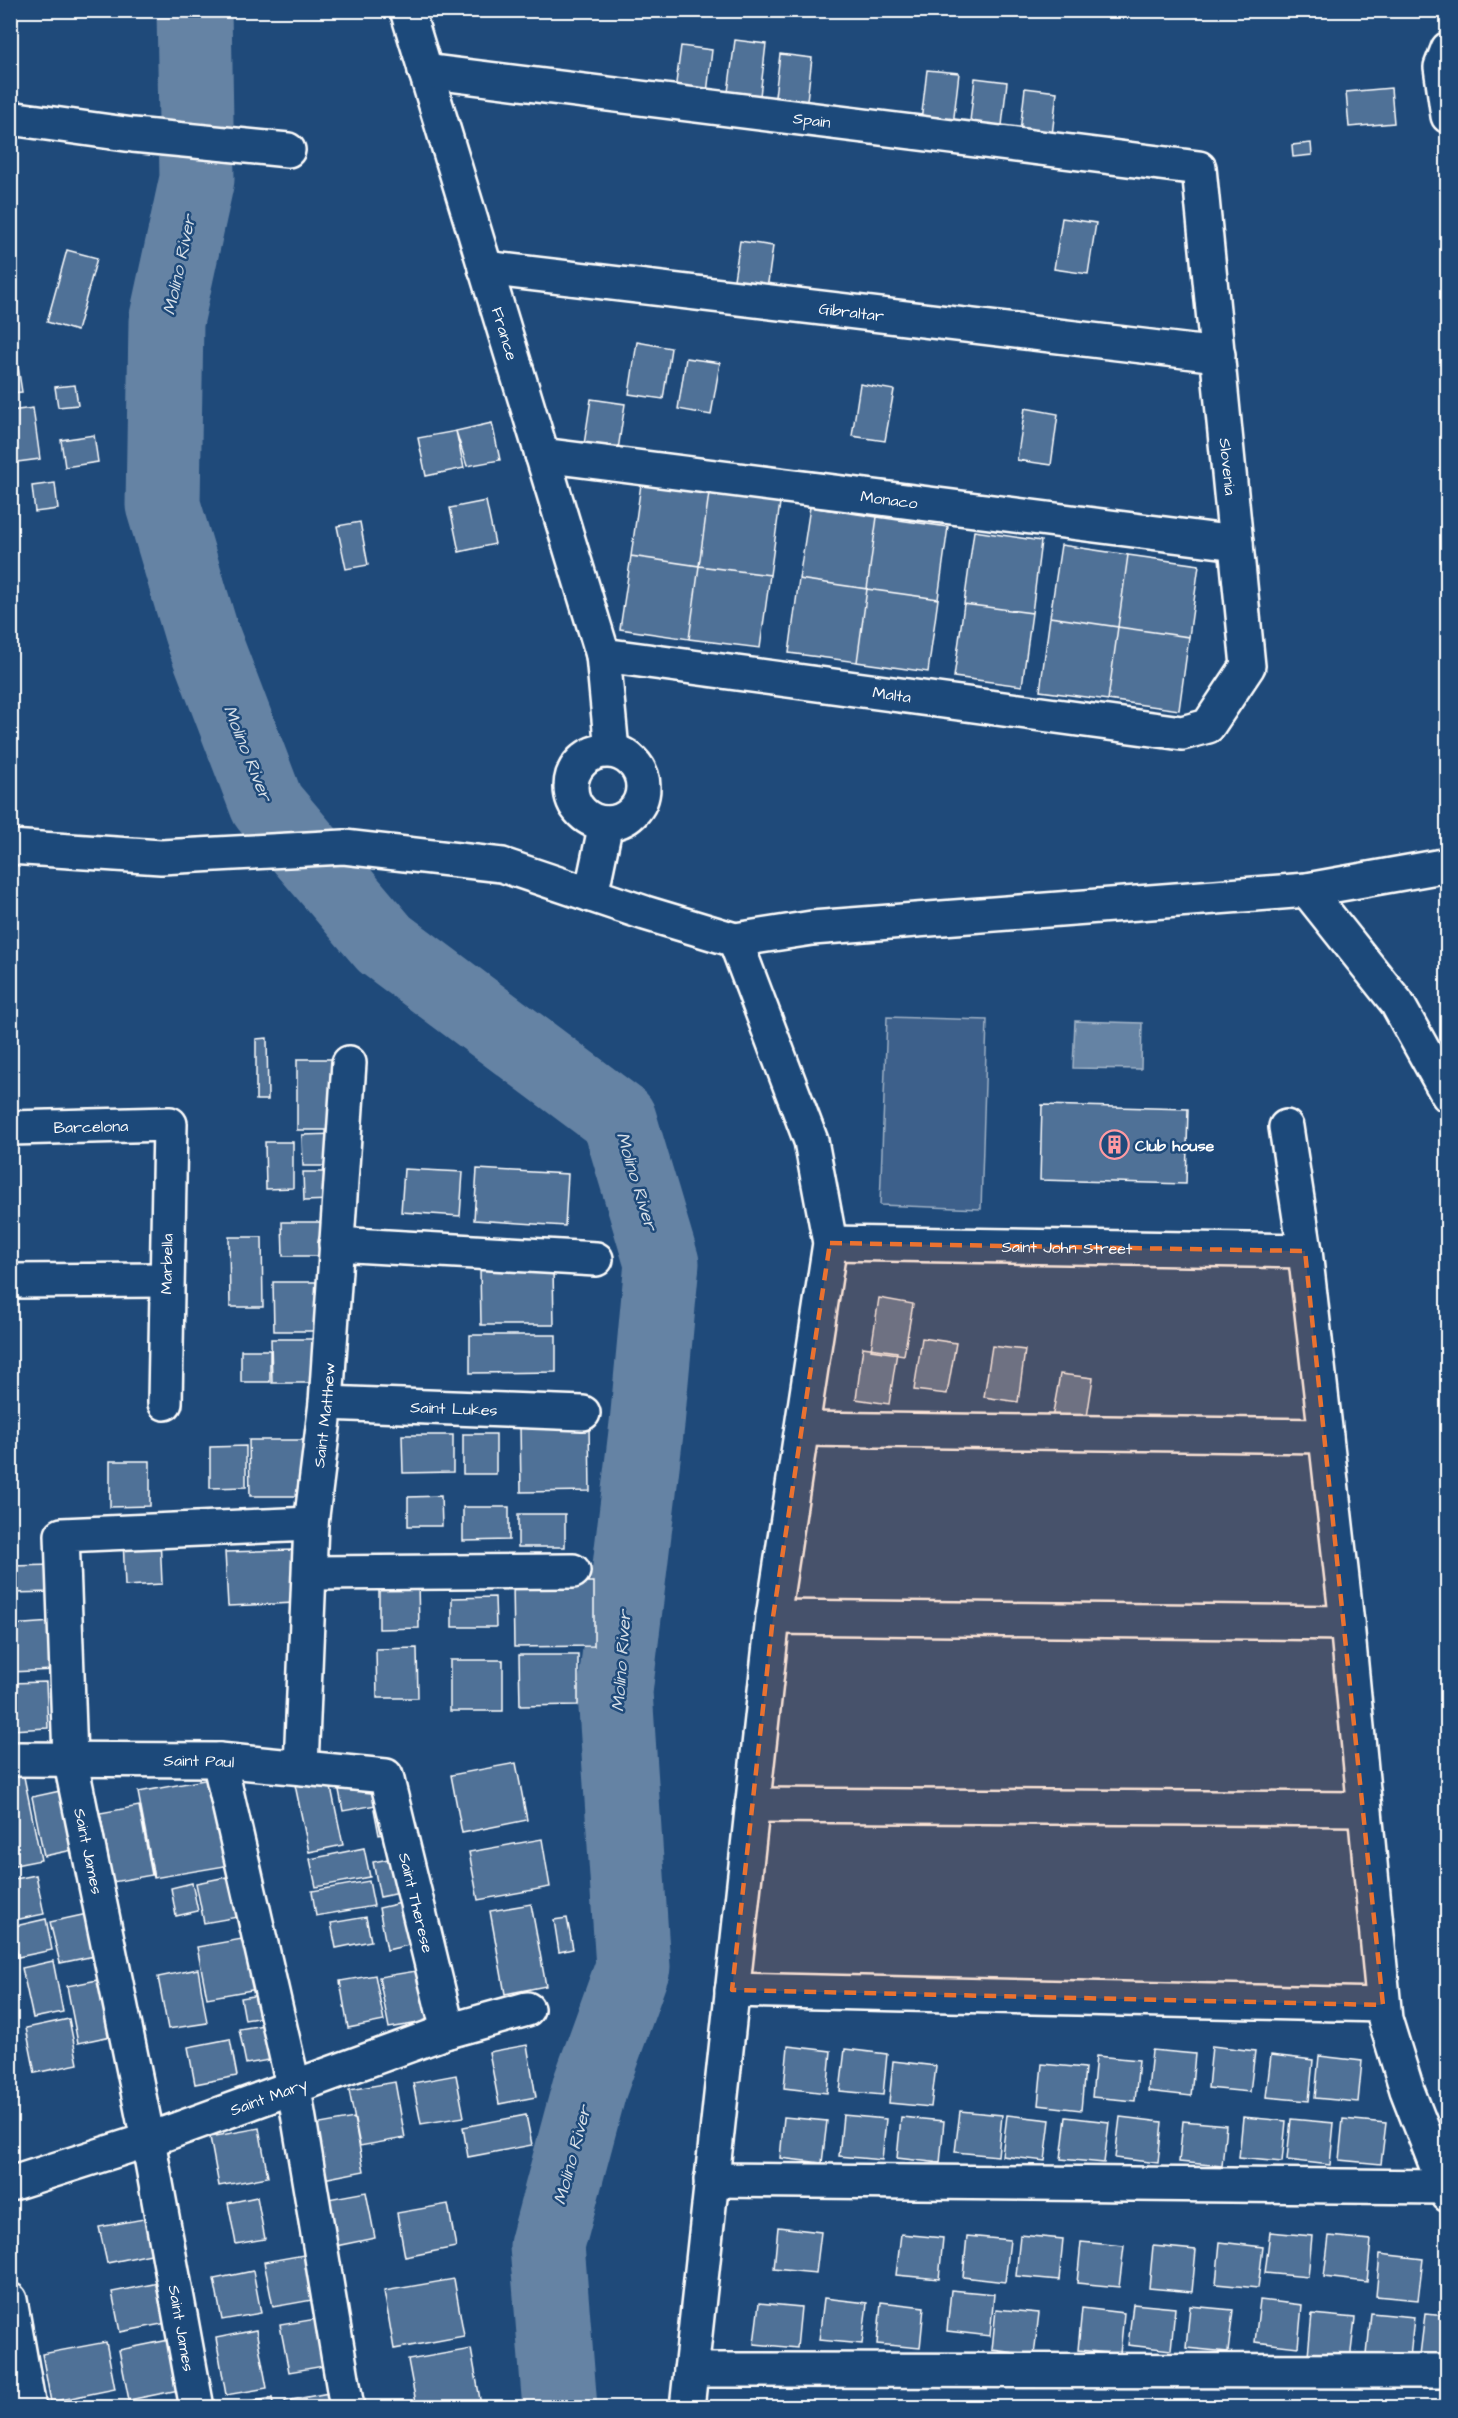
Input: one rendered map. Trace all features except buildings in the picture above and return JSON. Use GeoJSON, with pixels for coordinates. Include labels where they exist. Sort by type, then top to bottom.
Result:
{"type":"FeatureCollection","features":[{"type":"Feature","properties":{"kind":"street","name":"France"},"geometry":{"type":"LineString","coordinates":[[407,10],[603,655],[612,751]]}},
{"type":"Feature","properties":{"kind":"street"},"geometry":{"type":"LineString","coordinates":[[1448,49],[1442,67],[1448,116]]}},
{"type":"Feature","properties":{"kind":"street","name":"Spain"},"geometry":{"type":"LineString","coordinates":[[425,72],[1200,168]]}},
{"type":"Feature","properties":{"kind":"street"},"geometry":{"type":"LineString","coordinates":[[10,117],[133,135],[288,150]]}},
{"type":"Feature","properties":{"kind":"street","name":"Slovenia"},"geometry":{"type":"LineString","coordinates":[[1182,733],[1208,726],[1248,666],[1200,168]]}},
{"type":"Feature","properties":{"kind":"street","name":"Gibraltar"},"geometry":{"type":"LineString","coordinates":[[485,268],[1218,355]]}},
{"type":"Feature","properties":{"kind":"street","name":"Monaco"},"geometry":{"type":"LineString","coordinates":[[542,455],[1236,543]]}},
{"type":"Feature","properties":{"kind":"street","name":"Malta"},"geometry":{"type":"LineString","coordinates":[[603,655],[1182,733]]}},
{"type":"Feature","properties":{"kind":"street"},"geometry":{"type":"LineString","coordinates":[[612,751],[624,754],[641,773],[642,798],[628,818],[606,823],[594,822],[576,807],[571,797],[570,785],[578,764],[587,756],[612,751]]}},
{"type":"Feature","properties":{"kind":"street"},"geometry":{"type":"LineString","coordinates":[[591,895],[606,823]]}},
{"type":"Feature","properties":{"kind":"street"},"geometry":{"type":"LineString","coordinates":[[10,847],[161,857],[344,848],[502,865],[735,940],[812,928],[1307,890],[1448,865]]}},
{"type":"Feature","properties":{"kind":"street"},"geometry":{"type":"LineString","coordinates":[[1307,890],[1397,1003],[1448,1095]]}},
{"type":"Feature","properties":{"kind":"street"},"geometry":{"type":"LineString","coordinates":[[687,2408],[773,1617],[830,1243],[811,1141],[735,940]]}},
{"type":"Feature","properties":{"kind":"street","name":"Saint Matthew"},"geometry":{"type":"LineString","coordinates":[[301,1766],[311,1573],[311,1524],[326,1403],[349,1063]]}},
{"type":"Feature","properties":{"kind":"street","name":"Barcelona"},"geometry":{"type":"LineString","coordinates":[[10,1128],[170,1124]]}},
{"type":"Feature","properties":{"kind":"street","name":"Marbella"},"geometry":{"type":"LineString","coordinates":[[165,1403],[165,1280],[170,1124]]}},
{"type":"Feature","properties":{"kind":"street"},"geometry":{"type":"LineString","coordinates":[[711,2180],[1445,2191],[1407,2090],[1383,2005],[1347,1623],[1305,1251],[1286,1127]]}},
{"type":"Feature","properties":{"kind":"street","name":"Saint John Street"},"geometry":{"type":"LineString","coordinates":[[830,1243],[1305,1251]]}},
{"type":"Feature","properties":{"kind":"street"},"geometry":{"type":"LineString","coordinates":[[336,1244],[596,1259]]}},
{"type":"Feature","properties":{"kind":"street"},"geometry":{"type":"LineString","coordinates":[[10,1281],[165,1280]]}},
{"type":"Feature","properties":{"kind":"street","name":"Saint Lukes"},"geometry":{"type":"LineString","coordinates":[[326,1403],[582,1413]]}},
{"type":"Feature","properties":{"kind":"street"},"geometry":{"type":"LineString","coordinates":[[802,1429],[1326,1436]]}},
{"type":"Feature","properties":{"kind":"street","name":"Saint James"},"geometry":{"type":"LineString","coordinates":[[197,2408],[148,2140],[70,1758],[62,1535],[311,1524]]}},
{"type":"Feature","properties":{"kind":"street"},"geometry":{"type":"LineString","coordinates":[[311,1573],[573,1571]]}},
{"type":"Feature","properties":{"kind":"street"},"geometry":{"type":"LineString","coordinates":[[773,1617],[1347,1623]]}},
{"type":"Feature","properties":{"kind":"street","name":"Saint Paul"},"geometry":{"type":"LineString","coordinates":[[10,1759],[219,1760],[301,1766],[386,1776]]}},
{"type":"Feature","properties":{"kind":"street"},"geometry":{"type":"LineString","coordinates":[[219,1760],[294,2089],[347,2408]]}},
{"type":"Feature","properties":{"kind":"street","name":"Saint Therese"},"geometry":{"type":"LineString","coordinates":[[386,1776],[448,2031]]}},
{"type":"Feature","properties":{"kind":"street"},"geometry":{"type":"LineString","coordinates":[[752,1805],[1364,1809]]}},
{"type":"Feature","properties":{"kind":"street"},"geometry":{"type":"LineString","coordinates":[[732,1990],[1383,2005]]}},
{"type":"Feature","properties":{"kind":"street","name":"Saint Mary"},"geometry":{"type":"LineString","coordinates":[[10,2184],[148,2140],[294,2089],[448,2031],[527,2009]]}},
{"type":"Feature","properties":{"kind":"street"},"geometry":{"type":"LineString","coordinates":[[10,2300],[29,2408]]}},
{"type":"Feature","properties":{"kind":"street"},"geometry":{"type":"LineString","coordinates":[[691,2370],[1448,2371]]}},
{"type":"Feature","properties":{"kind":"highlighted area"},"geometry":{"type":"Polygon","coordinates":[[[830,1243],[1305,1251],[1383,2005],[732,1990],[773,1617],[830,1243]]]}},
{"type":"Feature","properties":{"kind":"shaded area"},"geometry":{"type":"Polygon","coordinates":[[[887,1017],[987,1020],[981,1209],[880,1205],[887,1017]]]}},
{"type":"Feature","properties":{"kind":"shaded area"},"geometry":{"type":"Polygon","coordinates":[[[1075,1021],[1142,1023],[1141,1069],[1073,1068],[1075,1021]]]}},
{"type":"Feature","properties":{"kind":"waterway","name":"Molino River"},"geometry":{"type":"LineString","coordinates":[[194,10],[197,179],[166,322],[163,505],[201,632],[267,805],[385,944],[619,1119],[662,1263],[647,1424],[615,1692],[633,1967],[590,2086],[547,2246],[560,2408]]}},
{"type":"Feature","properties":{"kind":"place","name":"Club house"},"geometry":{"type":"Point","coordinates":[1114,1145]}}]}
